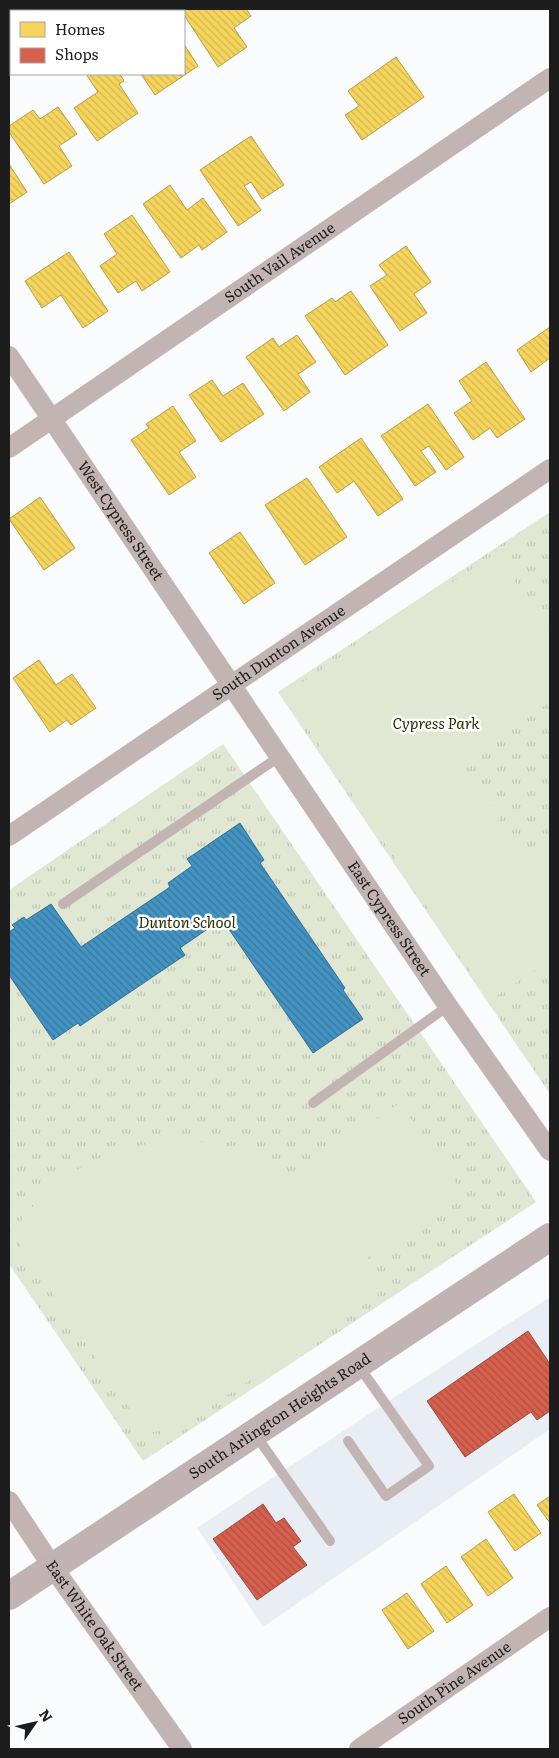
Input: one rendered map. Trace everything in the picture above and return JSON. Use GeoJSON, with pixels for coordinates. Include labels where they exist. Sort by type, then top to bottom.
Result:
{"type":"FeatureCollection","features":[{"type":"Feature","properties":{"kind":"main road","name":"South Arlington Heights Road"},"geometry":{"type":"LineString","coordinates":[[9,1596],[550,1238]]}},
{"type":"Feature","properties":{"kind":"street","name":"South Vail Avenue"},"geometry":{"type":"LineString","coordinates":[[9,448],[550,78]]}},
{"type":"Feature","properties":{"kind":"street","name":"West Cypress Street"},"geometry":{"type":"LineString","coordinates":[[9,356],[231,684]]}},
{"type":"Feature","properties":{"kind":"street","name":"South Dunton Avenue"},"geometry":{"type":"LineString","coordinates":[[9,836],[550,469]]}},
{"type":"Feature","properties":{"kind":"street","name":"East Cypress Street"},"geometry":{"type":"LineString","coordinates":[[231,684],[448,1006],[550,1151]]}},
{"type":"Feature","properties":{"kind":"street","name":"East White Oak Street"},"geometry":{"type":"LineString","coordinates":[[9,1501],[52,1566],[182,1749]]}},
{"type":"Feature","properties":{"kind":"street","name":"South Pine Avenue"},"geometry":{"type":"LineString","coordinates":[[359,1749],[550,1617]]}},
{"type":"Feature","properties":{"kind":"lane"},"geometry":{"type":"LineString","coordinates":[[63,904],[279,757]]}},
{"type":"Feature","properties":{"kind":"lane"},"geometry":{"type":"LineString","coordinates":[[313,1103],[448,1006]]}},
{"type":"Feature","properties":{"kind":"lane"},"geometry":{"type":"LineString","coordinates":[[348,1441],[386,1496],[429,1466],[358,1365]]}},
{"type":"Feature","properties":{"kind":"lane"},"geometry":{"type":"LineString","coordinates":[[255,1433],[330,1541]]}},
{"type":"Feature","properties":{"kind":"shaded area"},"geometry":{"type":"Polygon","coordinates":[[[550,1297],[550,1429],[263,1627],[197,1528],[550,1297]]]}},
{"type":"Feature","properties":{"kind":"green space","name":"Cypress Park"},"geometry":{"type":"Polygon","coordinates":[[[550,512],[550,1094],[278,692],[550,512]]]}},
{"type":"Feature","properties":{"kind":"green space","name":"Cypress Park"},"geometry":{"type":"Polygon","coordinates":[[[496,553],[550,634],[550,702],[461,762],[525,858],[550,842],[550,960],[490,1000],[285,694],[496,553]]]}},
{"type":"Feature","properties":{"kind":"green space","name":"Dunton School"},"geometry":{"type":"Polygon","coordinates":[[[223,744],[536,1202],[143,1461],[9,1264],[9,890],[223,744]]]}},
{"type":"Feature","properties":{"kind":"green space"},"geometry":{"type":"Polygon","coordinates":[[[400,1103],[462,1192],[366,1259],[378,1295],[177,1429],[146,1433],[12,1233],[17,1226],[53,1186],[83,1166],[107,1155],[132,1147],[158,1142],[211,1143],[237,1148],[262,1157],[295,1176],[400,1103]]]}},
{"type":"Feature","properties":{"kind":"building: Homes"},"geometry":{"type":"Polygon","coordinates":[[[246,9],[251,16],[234,28],[247,47],[218,67],[185,17],[185,10],[180,10],[246,9]]]}},
{"type":"Feature","properties":{"kind":"building: Homes"},"geometry":{"type":"Polygon","coordinates":[[[185,46],[198,66],[185,75],[185,46]]]}},
{"type":"Feature","properties":{"kind":"building: Homes"},"geometry":{"type":"Polygon","coordinates":[[[396,57],[424,97],[362,140],[345,115],[359,106],[348,91],[396,57]]]}},
{"type":"Feature","properties":{"kind":"building: Homes"},"geometry":{"type":"Polygon","coordinates":[[[87,75],[121,75],[124,81],[119,84],[138,113],[97,141],[74,108],[98,92],[87,75]]]}},
{"type":"Feature","properties":{"kind":"building: Homes"},"geometry":{"type":"Polygon","coordinates":[[[142,75],[185,75],[155,95],[142,75]]]}},
{"type":"Feature","properties":{"kind":"building: Homes"},"geometry":{"type":"Polygon","coordinates":[[[58,107],[77,134],[59,146],[72,166],[44,184],[9,132],[9,126],[33,110],[40,119],[58,107]]]}},
{"type":"Feature","properties":{"kind":"building: Homes"},"geometry":{"type":"Polygon","coordinates":[[[251,136],[284,185],[262,199],[251,182],[244,186],[261,210],[238,226],[200,170],[251,136]]]}},
{"type":"Feature","properties":{"kind":"building: Homes"},"geometry":{"type":"Polygon","coordinates":[[[9,164],[27,192],[9,204],[9,164]]]}},
{"type":"Feature","properties":{"kind":"building: Homes"},"geometry":{"type":"Polygon","coordinates":[[[170,185],[187,210],[203,198],[227,232],[202,250],[199,245],[181,258],[143,204],[170,185]]]}},
{"type":"Feature","properties":{"kind":"building: Homes"},"geometry":{"type":"Polygon","coordinates":[[[132,215],[170,272],[142,291],[136,281],[118,293],[100,266],[117,254],[104,234],[132,215]]]}},
{"type":"Feature","properties":{"kind":"building: Homes"},"geometry":{"type":"Polygon","coordinates":[[[406,246],[431,282],[414,294],[427,313],[400,331],[370,286],[387,275],[379,265],[406,246]]]}},
{"type":"Feature","properties":{"kind":"building: Homes"},"geometry":{"type":"Polygon","coordinates":[[[69,252],[108,311],[83,328],[61,295],[42,308],[25,281],[69,252]]]}},
{"type":"Feature","properties":{"kind":"building: Homes"},"geometry":{"type":"Polygon","coordinates":[[[351,291],[388,345],[345,375],[305,316],[332,298],[335,302],[351,291]]]}},
{"type":"Feature","properties":{"kind":"building: Homes"},"geometry":{"type":"Polygon","coordinates":[[[550,327],[550,358],[531,372],[517,350],[550,327]]]}},
{"type":"Feature","properties":{"kind":"building: Homes"},"geometry":{"type":"Polygon","coordinates":[[[297,335],[316,362],[298,374],[310,392],[284,411],[246,357],[273,338],[279,347],[297,335]]]}},
{"type":"Feature","properties":{"kind":"building: Homes"},"geometry":{"type":"Polygon","coordinates":[[[486,362],[525,419],[497,438],[490,428],[473,440],[454,413],[472,401],[459,381],[486,362]]]}},
{"type":"Feature","properties":{"kind":"building: Homes"},"geometry":{"type":"Polygon","coordinates":[[[212,380],[223,396],[243,383],[264,414],[221,442],[189,395],[212,380]]]}},
{"type":"Feature","properties":{"kind":"building: Homes"},"geometry":{"type":"Polygon","coordinates":[[[428,404],[464,457],[446,470],[429,446],[421,451],[436,472],[415,486],[381,436],[428,404]]]}},
{"type":"Feature","properties":{"kind":"building: Homes"},"geometry":{"type":"Polygon","coordinates":[[[173,406],[196,441],[179,452],[196,477],[169,495],[131,440],[149,428],[146,424],[173,406]]]}},
{"type":"Feature","properties":{"kind":"building: Homes"},"geometry":{"type":"Polygon","coordinates":[[[361,438],[403,499],[378,516],[354,481],[337,493],[319,467],[361,438]]]}},
{"type":"Feature","properties":{"kind":"building: Homes"},"geometry":{"type":"Polygon","coordinates":[[[307,478],[347,537],[305,565],[265,505],[307,478]]]}},
{"type":"Feature","properties":{"kind":"building: Homes"},"geometry":{"type":"Polygon","coordinates":[[[40,497],[75,548],[44,570],[9,519],[40,497]]]}},
{"type":"Feature","properties":{"kind":"building: Homes"},"geometry":{"type":"Polygon","coordinates":[[[240,532],[275,583],[244,604],[209,553],[240,532]]]}},
{"type":"Feature","properties":{"kind":"building: Homes"},"geometry":{"type":"Polygon","coordinates":[[[39,660],[56,685],[72,674],[96,708],[71,725],[67,720],[50,732],[13,678],[39,660]]]}},
{"type":"Feature","properties":{"kind":"building: Homes"},"geometry":{"type":"Polygon","coordinates":[[[514,1494],[541,1533],[515,1551],[488,1512],[514,1494]]]}},
{"type":"Feature","properties":{"kind":"building: Homes"},"geometry":{"type":"Polygon","coordinates":[[[550,1496],[550,1523],[537,1505],[550,1496]]]}},
{"type":"Feature","properties":{"kind":"building: Homes"},"geometry":{"type":"Polygon","coordinates":[[[486,1539],[513,1578],[488,1596],[461,1557],[486,1539]]]}},
{"type":"Feature","properties":{"kind":"building: Homes"},"geometry":{"type":"Polygon","coordinates":[[[446,1566],[473,1605],[447,1623],[421,1584],[446,1566]]]}},
{"type":"Feature","properties":{"kind":"building: Homes"},"geometry":{"type":"Polygon","coordinates":[[[407,1593],[434,1631],[408,1649],[382,1610],[407,1593]]]}},
{"type":"Feature","properties":{"kind":"building: Shops"},"geometry":{"type":"Polygon","coordinates":[[[528,1331],[550,1364],[550,1411],[537,1420],[531,1412],[465,1457],[427,1401],[528,1331]]]}},
{"type":"Feature","properties":{"kind":"building: Shops"},"geometry":{"type":"Polygon","coordinates":[[[263,1504],[276,1523],[284,1518],[301,1541],[293,1547],[307,1565],[257,1600],[213,1539],[263,1504]]]}},
{"type":"Feature","properties":{"kind":"building: Schools"},"geometry":{"type":"Polygon","coordinates":[[[240,823],[264,860],[260,863],[345,988],[343,990],[363,1019],[313,1053],[222,919],[180,948],[185,955],[80,1026],[78,1023],[53,1040],[9,975],[9,932],[15,928],[12,925],[24,917],[26,920],[51,904],[81,947],[170,887],[168,883],[192,866],[187,859],[240,823]]]}}]}
